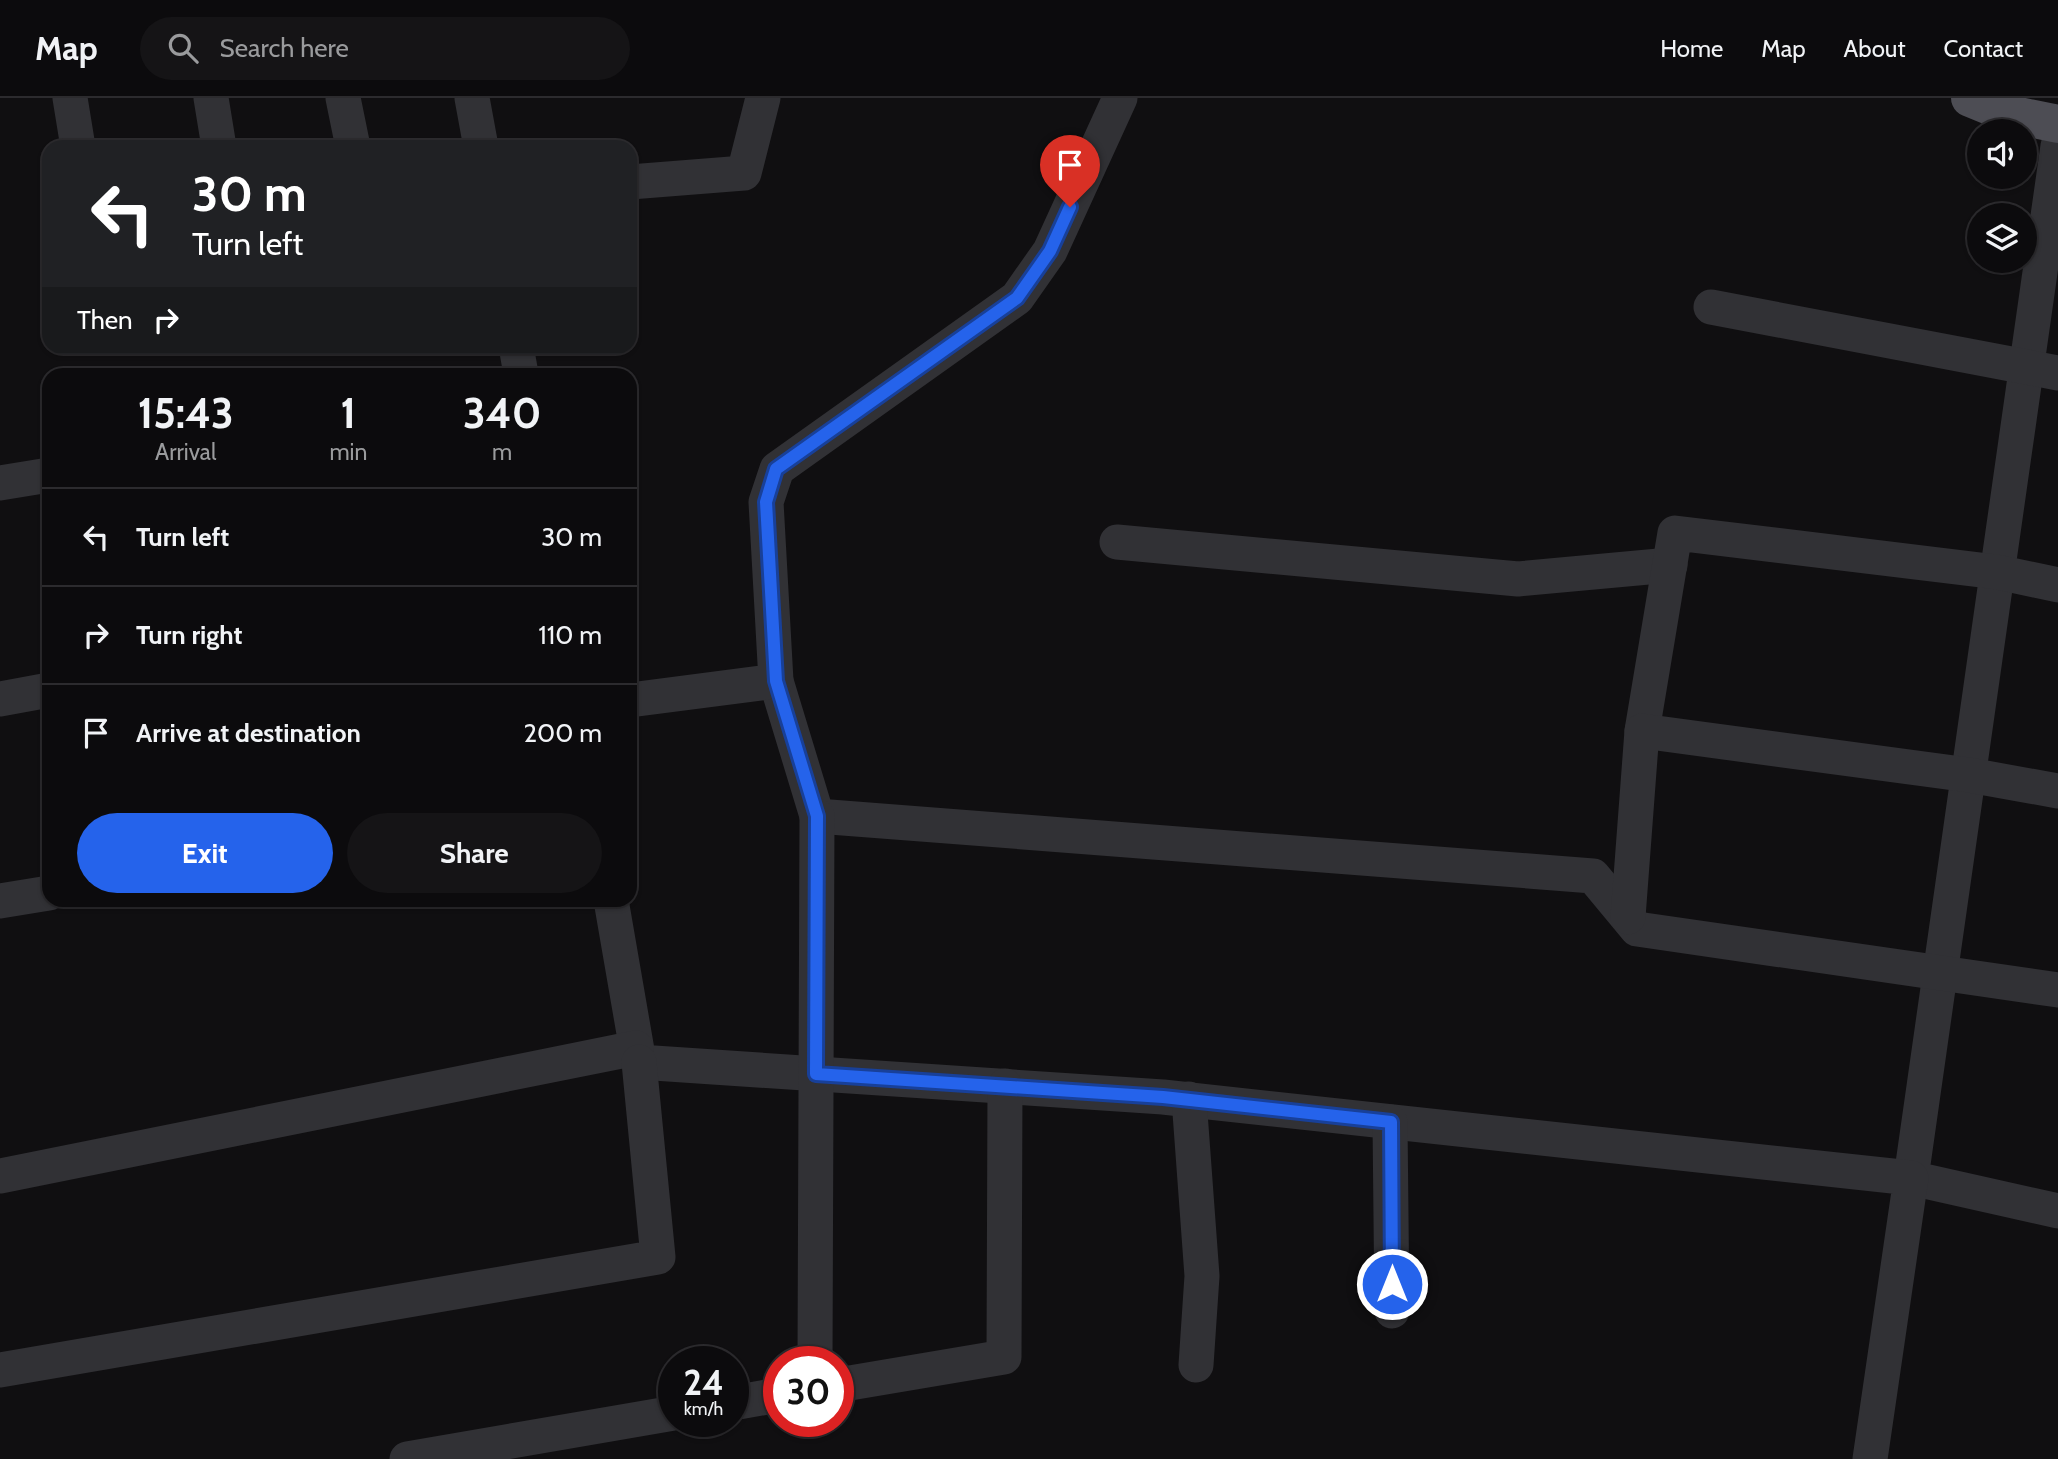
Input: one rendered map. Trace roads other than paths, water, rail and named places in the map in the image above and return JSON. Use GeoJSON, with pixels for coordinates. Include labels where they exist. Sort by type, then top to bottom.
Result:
{"type":"FeatureCollection","features":[{"type":"Feature","properties":{"kind":"main road"},"geometry":{"type":"LineString","coordinates":[[1970,98],[2010,114],[2058,124]]}},
{"type":"Feature","properties":{"kind":"street"},"geometry":{"type":"LineString","coordinates":[[70,98],[77,140]]}},
{"type":"Feature","properties":{"kind":"street"},"geometry":{"type":"LineString","coordinates":[[211,98],[218,140]]}},
{"type":"Feature","properties":{"kind":"street"},"geometry":{"type":"LineString","coordinates":[[344,98],[352,140]]}},
{"type":"Feature","properties":{"kind":"street"},"geometry":{"type":"LineString","coordinates":[[472,98],[480,140]]}},
{"type":"Feature","properties":{"kind":"street"},"geometry":{"type":"LineString","coordinates":[[637,181],[744,173],[763,98]]}},
{"type":"Feature","properties":{"kind":"street"},"geometry":{"type":"LineString","coordinates":[[815,1346],[817,816],[776,681],[766,502],[776,469],[1017,298],[1050,251],[1120,98]]}},
{"type":"Feature","properties":{"kind":"street"},"geometry":{"type":"LineString","coordinates":[[1870,1459],[1997,572],[2042,369],[2058,146]]}},
{"type":"Feature","properties":{"kind":"street"},"geometry":{"type":"LineString","coordinates":[[1711,307],[2042,369]]}},
{"type":"Feature","properties":{"kind":"street"},"geometry":{"type":"LineString","coordinates":[[0,483],[42,476]]}},
{"type":"Feature","properties":{"kind":"street"},"geometry":{"type":"LineString","coordinates":[[1628,917],[1642,731],[1675,533],[1997,572],[2058,585]]}},
{"type":"Feature","properties":{"kind":"street"},"geometry":{"type":"LineString","coordinates":[[1117,542],[1518,579],[1670,565]]}},
{"type":"Feature","properties":{"kind":"street"},"geometry":{"type":"LineString","coordinates":[[637,699],[776,681]]}},
{"type":"Feature","properties":{"kind":"street"},"geometry":{"type":"LineString","coordinates":[[0,699],[42,691]]}},
{"type":"Feature","properties":{"kind":"street"},"geometry":{"type":"LineString","coordinates":[[1642,731],[1969,775],[2058,791]]}},
{"type":"Feature","properties":{"kind":"street"},"geometry":{"type":"LineString","coordinates":[[817,816],[1593,876],[1637,929],[2058,990]]}},
{"type":"Feature","properties":{"kind":"street"},"geometry":{"type":"LineString","coordinates":[[0,901],[42,894]]}},
{"type":"Feature","properties":{"kind":"street"},"geometry":{"type":"LineString","coordinates":[[0,1370],[658,1257],[637,1055],[612,907]]}},
{"type":"Feature","properties":{"kind":"street"},"geometry":{"type":"LineString","coordinates":[[0,1176],[637,1055],[816,1074],[1189,1100],[1911,1178],[2058,1210]]}},
{"type":"Feature","properties":{"kind":"street"},"geometry":{"type":"LineString","coordinates":[[854,1382],[1003,1357],[1005,1086]]}},
{"type":"Feature","properties":{"kind":"street"},"geometry":{"type":"LineString","coordinates":[[1189,1100],[1202,1276],[1196,1365]]}},
{"type":"Feature","properties":{"kind":"street"},"geometry":{"type":"LineString","coordinates":[[1391,1122],[1392,1311]]}},
{"type":"Feature","properties":{"kind":"street"},"geometry":{"type":"LineString","coordinates":[[407,1459],[658,1416]]}}]}
